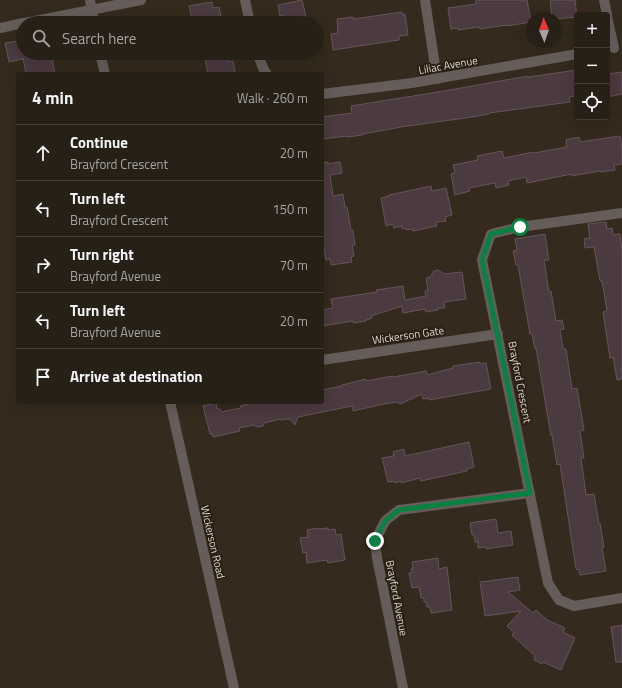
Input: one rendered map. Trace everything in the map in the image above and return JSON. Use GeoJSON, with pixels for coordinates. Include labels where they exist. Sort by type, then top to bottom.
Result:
{"type":"FeatureCollection","features":[{"type":"Feature","properties":{"kind":"street"},"geometry":{"type":"LineString","coordinates":[[50,16],[91,5],[141,0]]}},
{"type":"Feature","properties":{"kind":"street"},"geometry":{"type":"LineString","coordinates":[[245,0],[248,16]]}},
{"type":"Feature","properties":{"kind":"street"},"geometry":{"type":"LineString","coordinates":[[425,0],[437,79]]}},
{"type":"Feature","properties":{"kind":"street"},"geometry":{"type":"LineString","coordinates":[[604,0],[606,12]]}},
{"type":"Feature","properties":{"kind":"street"},"geometry":{"type":"LineString","coordinates":[[91,5],[93,16]]}},
{"type":"Feature","properties":{"kind":"street"},"geometry":{"type":"LineString","coordinates":[[0,28],[16,25]]}},
{"type":"Feature","properties":{"kind":"street"},"geometry":{"type":"LineString","coordinates":[[610,29],[614,48]]}},
{"type":"Feature","properties":{"kind":"street","name":"Liliac Avenue"},"geometry":{"type":"LineString","coordinates":[[324,94],[412,83],[574,55]]}},
{"type":"Feature","properties":{"kind":"street"},"geometry":{"type":"LineString","coordinates":[[102,60],[105,72]]}},
{"type":"Feature","properties":{"kind":"street"},"geometry":{"type":"LineString","coordinates":[[260,60],[265,72]]}},
{"type":"Feature","properties":{"kind":"street","name":"Brayford Crescent"},"geometry":{"type":"LineString","coordinates":[[622,213],[520,227],[491,234],[482,260],[548,583],[559,600],[574,606],[622,598]]}},
{"type":"Feature","properties":{"kind":"street","name":"Wickerson Gate"},"geometry":{"type":"LineString","coordinates":[[324,360],[498,334]]}},
{"type":"Feature","properties":{"kind":"street","name":"Wickerson Road"},"geometry":{"type":"LineString","coordinates":[[170,404],[234,688]]}},
{"type":"Feature","properties":{"kind":"street","name":"Brayford Avenue"},"geometry":{"type":"LineString","coordinates":[[403,688],[377,558],[375,541],[385,521],[399,510],[530,493]]}},
{"type":"Feature","properties":{"kind":"building"},"geometry":{"type":"Polygon","coordinates":[[[302,0],[306,16],[280,16],[278,5],[302,0]]]}},
{"type":"Feature","properties":{"kind":"building"},"geometry":{"type":"Polygon","coordinates":[[[476,0],[527,0],[529,12],[526,12],[526,23],[480,29],[479,27],[458,30],[458,28],[451,29],[448,8],[476,4],[476,0]]]}},
{"type":"Feature","properties":{"kind":"building"},"geometry":{"type":"Polygon","coordinates":[[[550,0],[575,0],[576,12],[574,12],[574,17],[562,18],[562,12],[551,12],[550,0]]]}},
{"type":"Feature","properties":{"kind":"building"},"geometry":{"type":"Polygon","coordinates":[[[212,2],[213,8],[219,7],[221,16],[191,16],[189,6],[212,2]]]}},
{"type":"Feature","properties":{"kind":"building"},"geometry":{"type":"Polygon","coordinates":[[[402,12],[402,15],[405,14],[408,35],[399,36],[399,40],[333,50],[331,34],[338,33],[337,19],[353,17],[353,19],[402,12]]]}},
{"type":"Feature","properties":{"kind":"building"},"geometry":{"type":"Polygon","coordinates":[[[16,41],[16,60],[18,60],[9,62],[5,43],[16,41]]]}},
{"type":"Feature","properties":{"kind":"building"},"geometry":{"type":"Polygon","coordinates":[[[23,60],[52,60],[55,72],[26,72],[23,60]]]}},
{"type":"Feature","properties":{"kind":"building"},"geometry":{"type":"Polygon","coordinates":[[[205,60],[233,61],[235,72],[208,72],[205,60]]]}},
{"type":"Feature","properties":{"kind":"building"},"geometry":{"type":"Polygon","coordinates":[[[574,70],[574,96],[569,97],[570,102],[401,127],[363,135],[324,139],[324,117],[352,113],[351,106],[528,76],[574,70]]]}},
{"type":"Feature","properties":{"kind":"building"},"geometry":{"type":"Polygon","coordinates":[[[622,72],[622,94],[610,96],[610,74],[622,72]]]}},
{"type":"Feature","properties":{"kind":"building"},"geometry":{"type":"Polygon","coordinates":[[[620,136],[622,147],[622,164],[614,165],[615,170],[572,176],[572,174],[527,183],[526,177],[508,181],[509,185],[496,188],[495,183],[469,188],[470,191],[455,195],[451,174],[455,173],[453,165],[478,160],[477,156],[502,151],[504,158],[567,147],[566,140],[579,137],[580,142],[620,136]]]}},
{"type":"Feature","properties":{"kind":"building"},"geometry":{"type":"Polygon","coordinates":[[[328,162],[328,164],[340,162],[342,173],[330,175],[333,196],[343,194],[351,230],[353,230],[355,245],[352,245],[354,256],[351,257],[352,262],[331,265],[330,259],[326,260],[324,248],[324,163],[328,162]]]}},
{"type":"Feature","properties":{"kind":"building"},"geometry":{"type":"Polygon","coordinates":[[[431,186],[432,191],[446,188],[452,215],[445,217],[446,221],[436,222],[437,226],[413,231],[413,229],[402,229],[402,226],[394,228],[393,224],[386,226],[381,198],[431,186]]]}},
{"type":"Feature","properties":{"kind":"building"},"geometry":{"type":"Polygon","coordinates":[[[606,222],[607,229],[612,228],[613,235],[620,234],[622,250],[622,379],[617,380],[613,357],[610,358],[603,312],[607,311],[602,281],[600,281],[594,247],[585,248],[584,239],[590,238],[588,224],[606,222]]]}},
{"type":"Feature","properties":{"kind":"building"},"geometry":{"type":"Polygon","coordinates":[[[545,234],[549,260],[544,260],[549,292],[551,291],[556,321],[562,320],[564,329],[560,330],[563,349],[566,349],[572,389],[577,388],[584,430],[580,431],[584,458],[581,458],[586,495],[594,494],[604,547],[602,547],[606,571],[580,575],[579,570],[576,569],[560,464],[557,465],[536,348],[535,349],[532,334],[530,334],[518,265],[516,265],[513,251],[517,250],[515,239],[545,234]]]}},
{"type":"Feature","properties":{"kind":"building"},"geometry":{"type":"Polygon","coordinates":[[[438,270],[444,274],[462,272],[466,299],[444,302],[445,308],[438,308],[438,310],[426,312],[425,309],[403,313],[402,306],[371,316],[372,318],[366,321],[353,323],[353,321],[324,326],[324,310],[333,308],[331,299],[377,292],[376,290],[403,286],[405,300],[426,296],[425,291],[428,291],[426,278],[430,277],[434,271],[438,270]]]}},
{"type":"Feature","properties":{"kind":"building"},"geometry":{"type":"Polygon","coordinates":[[[480,362],[480,364],[486,363],[491,389],[429,400],[429,398],[423,399],[422,394],[400,404],[397,402],[353,411],[352,406],[298,417],[295,425],[290,419],[280,419],[264,423],[263,426],[257,427],[254,425],[239,428],[240,431],[213,437],[213,434],[210,434],[203,406],[216,404],[217,409],[220,409],[221,412],[241,408],[240,406],[248,404],[324,404],[324,390],[366,379],[366,381],[426,371],[427,375],[453,368],[453,366],[480,362]]]}},
{"type":"Feature","properties":{"kind":"building"},"geometry":{"type":"Polygon","coordinates":[[[469,442],[474,467],[467,469],[467,471],[421,481],[420,478],[401,483],[401,481],[395,483],[394,481],[388,482],[382,458],[394,456],[393,452],[404,449],[405,456],[469,442]]]}},
{"type":"Feature","properties":{"kind":"building"},"geometry":{"type":"Polygon","coordinates":[[[496,519],[498,533],[511,531],[513,545],[486,549],[486,547],[478,548],[478,541],[475,542],[470,523],[496,519]]]}},
{"type":"Feature","properties":{"kind":"building"},"geometry":{"type":"Polygon","coordinates":[[[328,528],[328,530],[335,529],[336,535],[341,534],[345,560],[328,563],[327,560],[307,563],[306,552],[303,553],[300,538],[308,537],[307,530],[328,528]]]}},
{"type":"Feature","properties":{"kind":"building"},"geometry":{"type":"Polygon","coordinates":[[[438,558],[439,569],[447,567],[452,610],[431,613],[430,607],[427,607],[426,602],[424,602],[424,598],[421,598],[419,587],[412,588],[409,573],[412,573],[412,562],[438,558]]]}},
{"type":"Feature","properties":{"kind":"building"},"geometry":{"type":"Polygon","coordinates":[[[518,577],[520,590],[508,592],[533,613],[536,610],[547,620],[565,628],[563,632],[575,638],[561,670],[543,662],[542,664],[534,660],[535,656],[512,635],[514,633],[507,626],[521,611],[485,616],[480,582],[518,577]]]}},
{"type":"Feature","properties":{"kind":"building"},"geometry":{"type":"Polygon","coordinates":[[[622,625],[622,662],[616,662],[611,627],[622,625]]]}},
{"type":"Feature","properties":{"kind":"route"},"geometry":{"type":"LineString","coordinates":[[375,541],[385,521],[399,510],[530,493],[482,260],[491,234],[520,227]]}}]}
